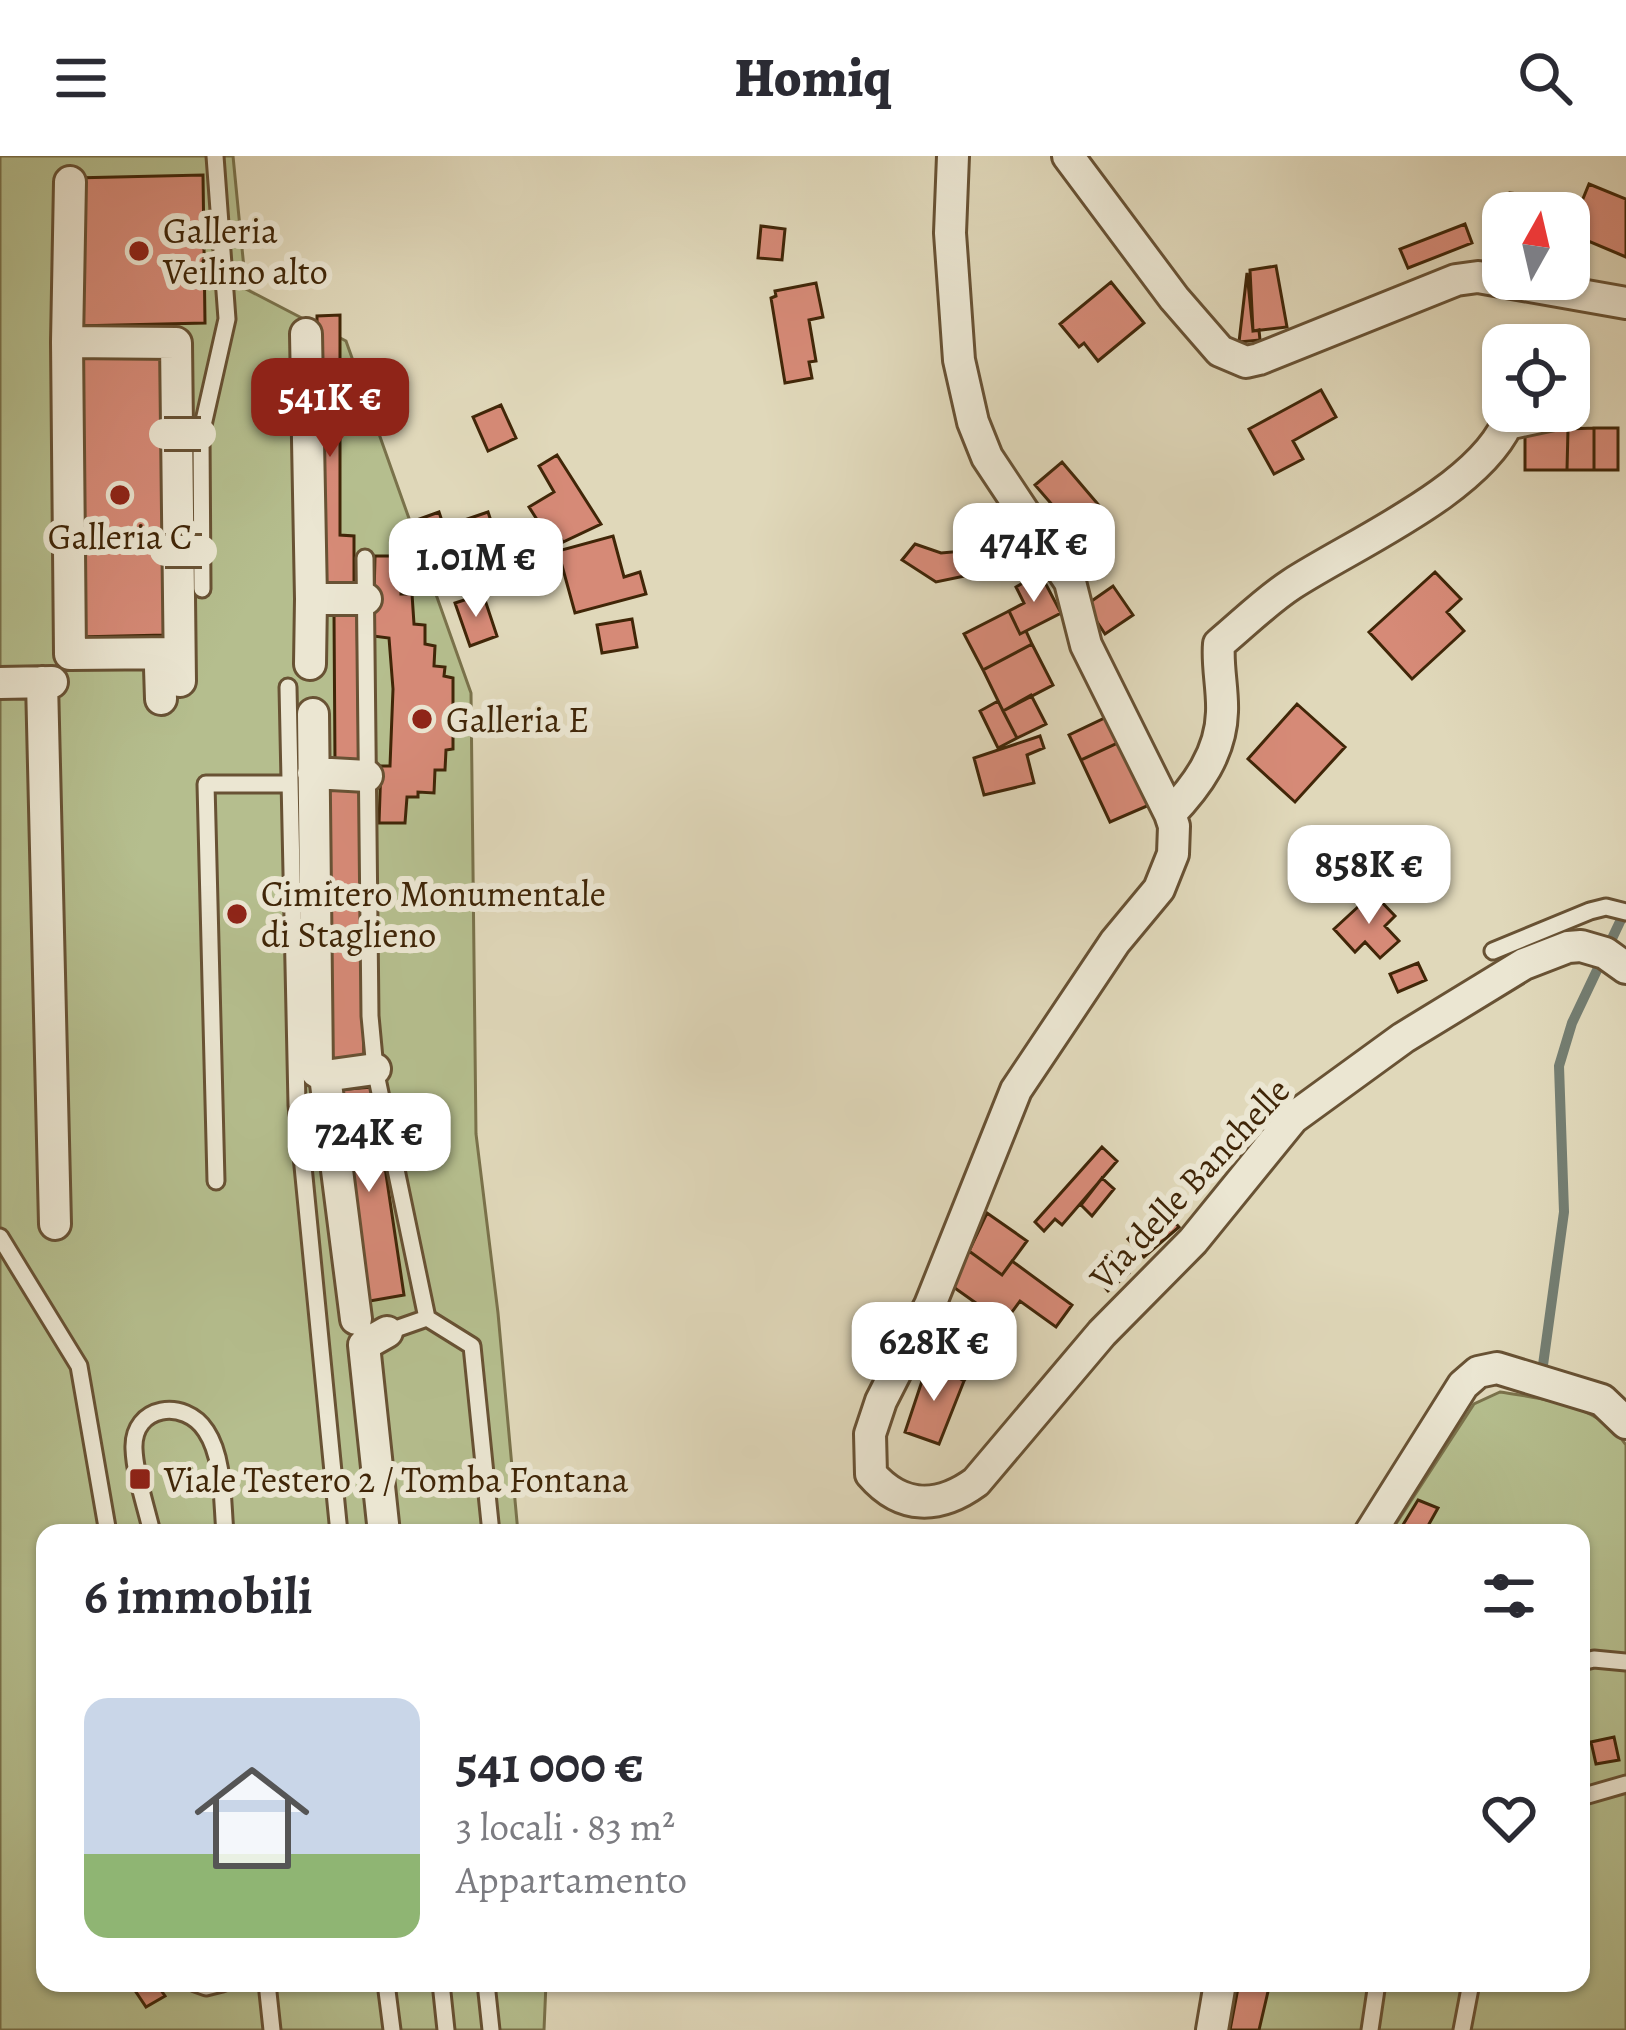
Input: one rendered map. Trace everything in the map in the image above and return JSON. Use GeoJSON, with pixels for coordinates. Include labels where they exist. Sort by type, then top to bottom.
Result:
{"type":"FeatureCollection","features":[{"type":"Feature","properties":{"kind":"street","name":"Via delle Banchelle"},"geometry":{"type":"LineString","coordinates":[[953,156],[950,233],[959,360],[973,422],[987,458],[1070,582],[1086,645],[1170,814],[1174,839],[1170,868],[1159,889],[1115,942],[1016,1090],[930,1305],[881,1401],[870,1434],[871,1474],[894,1496],[914,1503],[956,1498],[976,1483],[1102,1333],[1193,1241],[1293,1118],[1403,1038],[1524,964],[1568,946],[1581,946],[1605,953],[1626,968]]}},
{"type":"Feature","properties":{"kind":"street"},"geometry":{"type":"LineString","coordinates":[[1068,156],[1174,298],[1220,351],[1246,362],[1456,280],[1478,277],[1626,303]]}},
{"type":"Feature","properties":{"kind":"street"},"geometry":{"type":"LineString","coordinates":[[67,342],[176,343],[174,677],[70,654],[67,342],[70,182]]}},
{"type":"Feature","properties":{"kind":"street"},"geometry":{"type":"LineString","coordinates":[[306,334],[310,664]]}},
{"type":"Feature","properties":{"kind":"street"},"geometry":{"type":"LineString","coordinates":[[1170,814],[1198,784],[1220,729],[1219,644],[1287,586],[1430,501],[1497,446],[1503,432]]}},
{"type":"Feature","properties":{"kind":"street"},"geometry":{"type":"LineString","coordinates":[[164,434],[201,434]]}},
{"type":"Feature","properties":{"kind":"street"},"geometry":{"type":"LineString","coordinates":[[165,551],[202,551]]}},
{"type":"Feature","properties":{"kind":"street"},"geometry":{"type":"LineString","coordinates":[[311,598],[366,599]]}},
{"type":"Feature","properties":{"kind":"street"},"geometry":{"type":"LineString","coordinates":[[0,682],[50,683],[55,1224]]}},
{"type":"Feature","properties":{"kind":"street"},"geometry":{"type":"LineString","coordinates":[[313,714],[301,778],[317,1072],[325,1076],[375,1069]]}},
{"type":"Feature","properties":{"kind":"street"},"geometry":{"type":"LineString","coordinates":[[301,778],[367,776]]}},
{"type":"Feature","properties":{"kind":"street"},"geometry":{"type":"LineString","coordinates":[[325,1076],[356,1319]]}},
{"type":"Feature","properties":{"kind":"street"},"geometry":{"type":"LineString","coordinates":[[383,1524],[364,1345],[387,1332]]}},
{"type":"Feature","properties":{"kind":"street"},"geometry":{"type":"LineString","coordinates":[[1376,1524],[1463,1385],[1478,1372],[1497,1368],[1601,1400],[1626,1423]]}},
{"type":"Feature","properties":{"kind":"street"},"geometry":{"type":"LineString","coordinates":[[1212,2030],[1218,1992]]}},
{"type":"Feature","properties":{"kind":"lane"},"geometry":{"type":"LineString","coordinates":[[202,590],[201,434],[227,319],[215,156]]}},
{"type":"Feature","properties":{"kind":"lane"},"geometry":{"type":"LineString","coordinates":[[364,558],[370,1016],[375,1069],[428,1318],[472,1346],[490,1524]]}},
{"type":"Feature","properties":{"kind":"lane"},"geometry":{"type":"LineString","coordinates":[[288,687],[301,778],[296,1105],[338,1524]]}},
{"type":"Feature","properties":{"kind":"lane"},"geometry":{"type":"LineString","coordinates":[[216,1181],[206,784],[301,778]]}},
{"type":"Feature","properties":{"kind":"lane"},"geometry":{"type":"LineString","coordinates":[[1493,951],[1590,911],[1606,907],[1626,912]]}},
{"type":"Feature","properties":{"kind":"lane"},"geometry":{"type":"LineString","coordinates":[[0,1237],[79,1366],[107,1524]]}},
{"type":"Feature","properties":{"kind":"lane"},"geometry":{"type":"LineString","coordinates":[[387,1332],[428,1318]]}},
{"type":"Feature","properties":{"kind":"lane"},"geometry":{"type":"LineString","coordinates":[[150,1524],[134,1448],[140,1427],[149,1414],[160,1409],[189,1414],[209,1435],[224,1524]]}},
{"type":"Feature","properties":{"kind":"lane"},"geometry":{"type":"LineString","coordinates":[[1590,1660],[1626,1662]]}},
{"type":"Feature","properties":{"kind":"lane"},"geometry":{"type":"LineString","coordinates":[[1590,1794],[1620,1784]]}},
{"type":"Feature","properties":{"kind":"lane"},"geometry":{"type":"LineString","coordinates":[[268,1992],[272,2030]]}},
{"type":"Feature","properties":{"kind":"lane"},"geometry":{"type":"LineString","coordinates":[[387,1992],[392,2030]]}},
{"type":"Feature","properties":{"kind":"lane"},"geometry":{"type":"LineString","coordinates":[[442,1992],[446,2030]]}},
{"type":"Feature","properties":{"kind":"lane"},"geometry":{"type":"LineString","coordinates":[[487,1992],[490,2030]]}},
{"type":"Feature","properties":{"kind":"lane"},"geometry":{"type":"LineString","coordinates":[[1370,2030],[1376,1992]]}},
{"type":"Feature","properties":{"kind":"lane"},"geometry":{"type":"LineString","coordinates":[[1462,2030],[1469,1992]]}},
{"type":"Feature","properties":{"kind":"green space","name":"Cimitero Monumentale di Staglieno"},"geometry":{"type":"Polygon","coordinates":[[[0,156],[233,156],[246,289],[346,341],[471,693],[476,1134],[517,1524],[36,1524],[36,1992],[546,1992],[544,2030],[0,2030],[0,156]]]}},
{"type":"Feature","properties":{"kind":"green space"},"geometry":{"type":"Polygon","coordinates":[[[1500,1392],[1553,1401],[1601,1420],[1626,1445],[1626,2030],[1221,2030],[1227,1992],[1590,1992],[1590,1524],[1396,1524],[1474,1404],[1500,1392]]]}},
{"type":"Feature","properties":{"kind":"building","name":"Galleria Veilino alto"},"geometry":{"type":"Polygon","coordinates":[[[203,175],[205,323],[75,326],[73,178],[203,175]]]}},
{"type":"Feature","properties":{"kind":"building"},"geometry":{"type":"Polygon","coordinates":[[[1589,184],[1626,199],[1626,257],[1590,242],[1590,192],[1586,192],[1589,184]]]}},
{"type":"Feature","properties":{"kind":"building"},"geometry":{"type":"Polygon","coordinates":[[[1465,224],[1472,243],[1408,268],[1400,249],[1465,224]]]}},
{"type":"Feature","properties":{"kind":"building"},"geometry":{"type":"Polygon","coordinates":[[[761,226],[785,229],[782,260],[758,258],[761,226]]]}},
{"type":"Feature","properties":{"kind":"building"},"geometry":{"type":"Polygon","coordinates":[[[1276,266],[1287,327],[1253,331],[1250,270],[1276,266]]]}},
{"type":"Feature","properties":{"kind":"building"},"geometry":{"type":"Polygon","coordinates":[[[1247,273],[1253,331],[1259,330],[1260,340],[1239,342],[1247,273]]]}},
{"type":"Feature","properties":{"kind":"building"},"geometry":{"type":"Polygon","coordinates":[[[1111,282],[1144,323],[1098,361],[1060,324],[1111,282]]]}},
{"type":"Feature","properties":{"kind":"building"},"geometry":{"type":"Polygon","coordinates":[[[816,283],[823,317],[809,320],[816,361],[809,362],[812,378],[785,383],[771,298],[775,291],[816,283]]]}},
{"type":"Feature","properties":{"kind":"building"},"geometry":{"type":"Polygon","coordinates":[[[340,315],[340,535],[354,536],[354,583],[317,583],[317,316],[340,315]]]}},
{"type":"Feature","properties":{"kind":"building","name":"Galleria C"},"geometry":{"type":"Polygon","coordinates":[[[163,355],[166,635],[76,637],[75,357],[163,355]]]}},
{"type":"Feature","properties":{"kind":"building"},"geometry":{"type":"Polygon","coordinates":[[[1321,390],[1336,417],[1293,441],[1303,459],[1274,474],[1249,429],[1321,390]]]}},
{"type":"Feature","properties":{"kind":"building"},"geometry":{"type":"Polygon","coordinates":[[[501,405],[516,438],[488,451],[473,417],[501,405]]]}},
{"type":"Feature","properties":{"kind":"building"},"geometry":{"type":"Polygon","coordinates":[[[1594,428],[1618,428],[1618,470],[1594,470],[1594,428]]]}},
{"type":"Feature","properties":{"kind":"building"},"geometry":{"type":"Polygon","coordinates":[[[1594,428],[1594,470],[1567,470],[1568,432],[1590,432],[1594,428]]]}},
{"type":"Feature","properties":{"kind":"building"},"geometry":{"type":"Polygon","coordinates":[[[1525,432],[1568,432],[1567,470],[1525,470],[1525,432]]]}},
{"type":"Feature","properties":{"kind":"building"},"geometry":{"type":"Polygon","coordinates":[[[557,455],[601,524],[563,542],[552,524],[543,529],[529,507],[554,492],[539,466],[557,455]]]}},
{"type":"Feature","properties":{"kind":"building"},"geometry":{"type":"Polygon","coordinates":[[[1062,462],[1108,516],[1081,538],[1035,485],[1062,462]]]}},
{"type":"Feature","properties":{"kind":"building"},"geometry":{"type":"Polygon","coordinates":[[[439,512],[444,527],[488,512],[501,551],[433,574],[414,521],[439,512]]]}},
{"type":"Feature","properties":{"kind":"building"},"geometry":{"type":"Polygon","coordinates":[[[613,536],[624,577],[640,572],[646,594],[575,613],[558,551],[613,536]]]}},
{"type":"Feature","properties":{"kind":"building"},"geometry":{"type":"Polygon","coordinates":[[[915,544],[941,553],[975,550],[979,573],[936,582],[902,560],[915,544]]]}},
{"type":"Feature","properties":{"kind":"building","name":"Galleria E"},"geometry":{"type":"Polygon","coordinates":[[[375,556],[401,556],[401,594],[412,594],[414,624],[425,625],[425,644],[435,646],[434,666],[445,667],[444,676],[453,678],[453,749],[446,750],[445,770],[435,770],[434,793],[407,797],[405,823],[379,823],[381,766],[390,766],[393,689],[389,638],[373,636],[375,556]]]}},
{"type":"Feature","properties":{"kind":"building"},"geometry":{"type":"Polygon","coordinates":[[[1435,572],[1461,599],[1447,612],[1464,631],[1412,679],[1369,632],[1435,572]]]}},
{"type":"Feature","properties":{"kind":"building"},"geometry":{"type":"Polygon","coordinates":[[[1040,573],[1061,613],[1020,634],[1009,611],[1024,603],[1016,587],[1040,573]]]}},
{"type":"Feature","properties":{"kind":"building"},"geometry":{"type":"Polygon","coordinates":[[[1113,586],[1133,615],[1105,634],[1086,605],[1113,586]]]}},
{"type":"Feature","properties":{"kind":"building"},"geometry":{"type":"Polygon","coordinates":[[[483,594],[497,636],[470,646],[455,603],[483,594]]]}},
{"type":"Feature","properties":{"kind":"building"},"geometry":{"type":"Polygon","coordinates":[[[1009,611],[1020,634],[1026,631],[1032,644],[983,670],[964,634],[1009,611]]]}},
{"type":"Feature","properties":{"kind":"building"},"geometry":{"type":"Polygon","coordinates":[[[334,614],[357,614],[359,762],[335,762],[334,614]]]}},
{"type":"Feature","properties":{"kind":"building"},"geometry":{"type":"Polygon","coordinates":[[[632,619],[637,647],[602,653],[597,625],[632,619]]]}},
{"type":"Feature","properties":{"kind":"building"},"geometry":{"type":"Polygon","coordinates":[[[1032,644],[1053,685],[1003,711],[983,670],[1032,644]]]}},
{"type":"Feature","properties":{"kind":"building"},"geometry":{"type":"Polygon","coordinates":[[[1031,695],[1046,724],[1017,738],[1003,711],[1031,695]]]}},
{"type":"Feature","properties":{"kind":"building"},"geometry":{"type":"Polygon","coordinates":[[[998,701],[1017,738],[998,748],[980,711],[998,701]]]}},
{"type":"Feature","properties":{"kind":"building"},"geometry":{"type":"Polygon","coordinates":[[[1297,704],[1345,747],[1295,802],[1248,759],[1297,704]]]}},
{"type":"Feature","properties":{"kind":"building"},"geometry":{"type":"Polygon","coordinates":[[[1111,715],[1124,740],[1081,760],[1069,735],[1111,715]]]}},
{"type":"Feature","properties":{"kind":"building"},"geometry":{"type":"Polygon","coordinates":[[[1040,736],[1044,748],[1027,755],[1034,783],[984,795],[974,758],[1040,736]]]}},
{"type":"Feature","properties":{"kind":"building"},"geometry":{"type":"Polygon","coordinates":[[[1124,740],[1154,803],[1110,822],[1081,760],[1124,740]]]}},
{"type":"Feature","properties":{"kind":"building"},"geometry":{"type":"Polygon","coordinates":[[[323,789],[361,789],[364,1057],[325,1059],[323,789]]]}},
{"type":"Feature","properties":{"kind":"building"},"geometry":{"type":"Polygon","coordinates":[[[1373,893],[1395,916],[1385,926],[1399,941],[1380,958],[1365,942],[1355,952],[1334,929],[1373,893]]]}},
{"type":"Feature","properties":{"kind":"building"},"geometry":{"type":"Polygon","coordinates":[[[1418,963],[1426,980],[1398,992],[1390,974],[1418,963]]]}},
{"type":"Feature","properties":{"kind":"building"},"geometry":{"type":"Polygon","coordinates":[[[373,1087],[404,1295],[364,1302],[335,1090],[373,1087]]]}},
{"type":"Feature","properties":{"kind":"building"},"geometry":{"type":"Polygon","coordinates":[[[1102,1147],[1117,1161],[1062,1225],[1055,1219],[1044,1231],[1035,1222],[1102,1147]]]}},
{"type":"Feature","properties":{"kind":"building"},"geometry":{"type":"Polygon","coordinates":[[[1102,1178],[1114,1189],[1092,1216],[1081,1205],[1102,1178]]]}},
{"type":"Feature","properties":{"kind":"building"},"geometry":{"type":"Polygon","coordinates":[[[1162,1208],[1179,1227],[1144,1257],[1128,1239],[1162,1208]]]}},
{"type":"Feature","properties":{"kind":"building"},"geometry":{"type":"Polygon","coordinates":[[[987,1213],[1027,1241],[1002,1275],[969,1251],[987,1213]]]}},
{"type":"Feature","properties":{"kind":"building"},"geometry":{"type":"Polygon","coordinates":[[[969,1251],[1002,1275],[1012,1261],[1072,1305],[1056,1327],[1020,1301],[1004,1323],[952,1286],[969,1251]]]}},
{"type":"Feature","properties":{"kind":"building"},"geometry":{"type":"Polygon","coordinates":[[[1111,1252],[1129,1273],[1108,1291],[1090,1270],[1111,1252]]]}},
{"type":"Feature","properties":{"kind":"building"},"geometry":{"type":"Polygon","coordinates":[[[942,1325],[984,1350],[964,1381],[929,1360],[942,1325]]]}},
{"type":"Feature","properties":{"kind":"building"},"geometry":{"type":"Polygon","coordinates":[[[929,1360],[964,1381],[939,1444],[905,1432],[929,1360]]]}},
{"type":"Feature","properties":{"kind":"building"},"geometry":{"type":"Polygon","coordinates":[[[1418,1500],[1438,1508],[1429,1524],[1403,1524],[1418,1500]]]}},
{"type":"Feature","properties":{"kind":"building"},"geometry":{"type":"Polygon","coordinates":[[[1614,1737],[1619,1760],[1596,1764],[1591,1742],[1614,1737]]]}},
{"type":"Feature","properties":{"kind":"building"},"geometry":{"type":"Polygon","coordinates":[[[136,1992],[162,1992],[165,1996],[146,2007],[136,1992]]]}},
{"type":"Feature","properties":{"kind":"building"},"geometry":{"type":"Polygon","coordinates":[[[1237,1992],[1268,1992],[1259,2030],[1230,2030],[1237,1992]]]}},
{"type":"Feature","properties":{"kind":"waterway"},"geometry":{"type":"LineString","coordinates":[[1543,1365],[1564,1212],[1559,1066],[1572,1023],[1626,909]]}},
{"type":"Feature","properties":{"kind":"place","name":"Galleria Veilino alto"},"geometry":{"type":"Point","coordinates":[139,251]}},
{"type":"Feature","properties":{"kind":"place","name":"Galleria C"},"geometry":{"type":"Point","coordinates":[120,495]}},
{"type":"Feature","properties":{"kind":"place","name":"Galleria E"},"geometry":{"type":"Point","coordinates":[422,719]}},
{"type":"Feature","properties":{"kind":"place","name":"Cimitero Monumentale di Staglieno"},"geometry":{"type":"Point","coordinates":[237,914]}},
{"type":"Feature","properties":{"kind":"place","name":"Viale Testero 2 / Tomba Fontana"},"geometry":{"type":"Point","coordinates":[140,1479]}}]}
